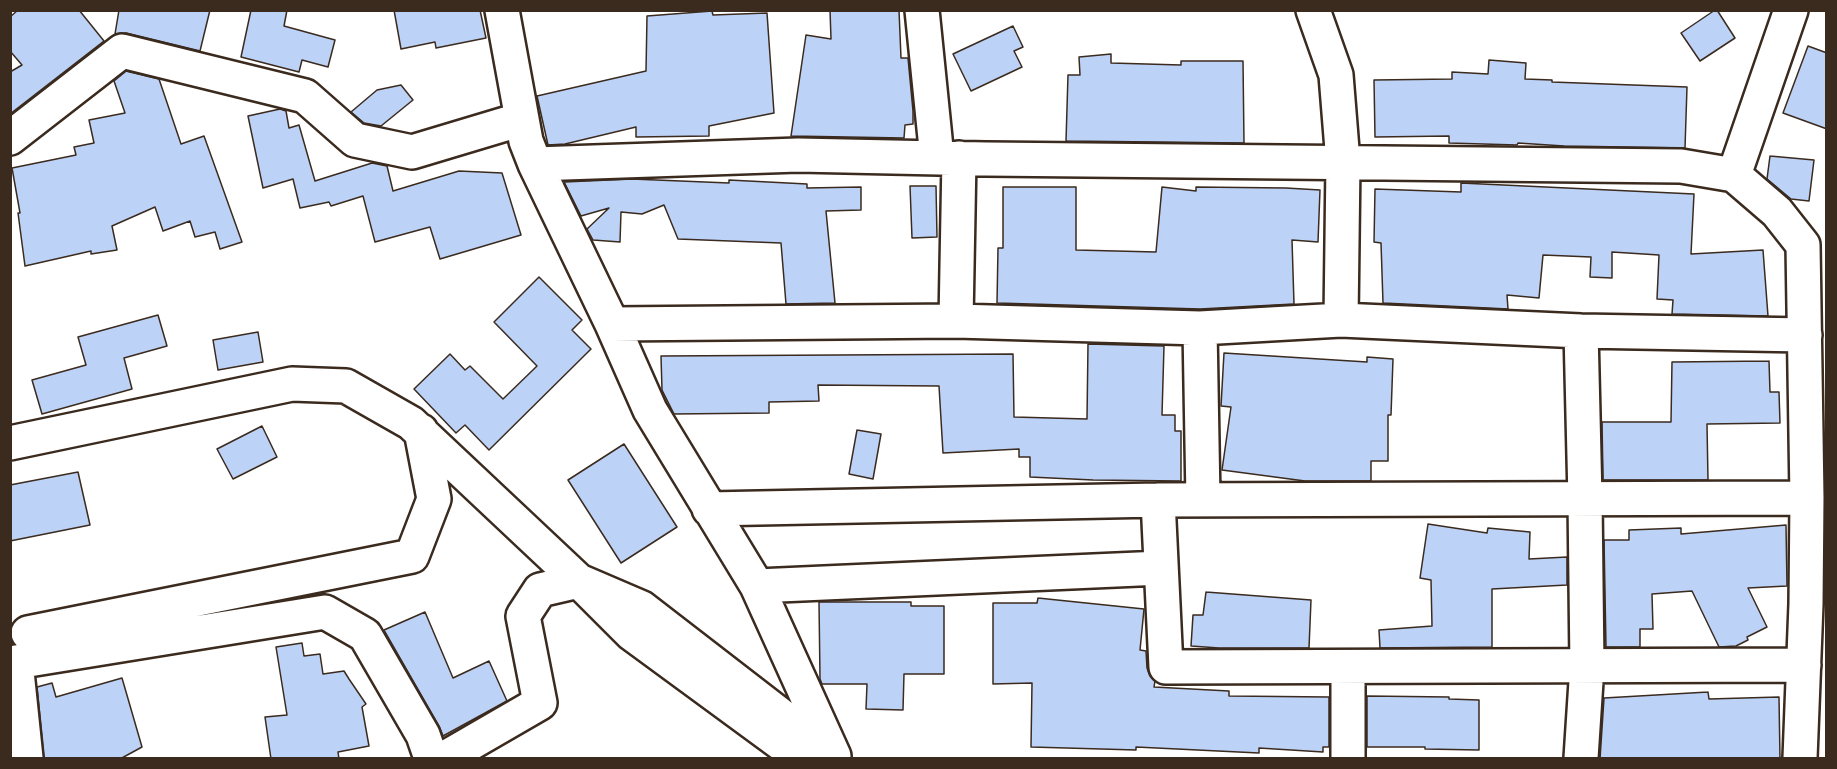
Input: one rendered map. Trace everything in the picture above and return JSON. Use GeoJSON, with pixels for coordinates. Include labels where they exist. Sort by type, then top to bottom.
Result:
{"type":"FeatureCollection","features":[{"type":"Feature","properties":{"kind":"street"},"geometry":{"type":"LineString","coordinates":[[502,10],[526,141],[535,164],[612,324],[650,410],[757,586],[836,757]]}},
{"type":"Feature","properties":{"kind":"street"},"geometry":{"type":"LineString","coordinates":[[922,10],[948,158],[956,321]]}},
{"type":"Feature","properties":{"kind":"street"},"geometry":{"type":"LineString","coordinates":[[1313,10],[1336,75],[1343,162],[1341,320]]}},
{"type":"Feature","properties":{"kind":"street"},"geometry":{"type":"LineString","coordinates":[[1734,175],[1791,10]]}},
{"type":"Feature","properties":{"kind":"street"},"geometry":{"type":"LineString","coordinates":[[10,138],[122,51],[305,96],[355,140],[412,152],[522,119]]}},
{"type":"Feature","properties":{"kind":"street"},"geometry":{"type":"LineString","coordinates":[[535,164],[798,155],[1681,166],[1734,175],[1777,212],[1803,245],[1807,498],[1800,759]]}},
{"type":"Feature","properties":{"kind":"street"},"geometry":{"type":"LineString","coordinates":[[612,324],[956,321],[1200,328],[1341,320],[1581,331],[1805,335]]}},
{"type":"Feature","properties":{"kind":"street"},"geometry":{"type":"LineString","coordinates":[[1200,328],[1203,500]]}},
{"type":"Feature","properties":{"kind":"street"},"geometry":{"type":"LineString","coordinates":[[1581,331],[1586,499],[1587,666],[1581,759]]}},
{"type":"Feature","properties":{"kind":"street"},"geometry":{"type":"LineString","coordinates":[[10,442],[292,384],[346,386],[421,431],[632,634],[801,759]]}},
{"type":"Feature","properties":{"kind":"street"},"geometry":{"type":"LineString","coordinates":[[28,633],[412,556],[434,499],[421,431]]}},
{"type":"Feature","properties":{"kind":"street"},"geometry":{"type":"LineString","coordinates":[[709,509],[1158,500],[1807,498]]}},
{"type":"Feature","properties":{"kind":"street"},"geometry":{"type":"LineString","coordinates":[[1158,500],[1166,667],[1804,666]]}},
{"type":"Feature","properties":{"kind":"street"},"geometry":{"type":"LineString","coordinates":[[757,586],[1161,568]]}},
{"type":"Feature","properties":{"kind":"street"},"geometry":{"type":"LineString","coordinates":[[445,759],[540,703],[523,616],[540,590],[579,581],[642,608],[836,757]]}},
{"type":"Feature","properties":{"kind":"street"},"geometry":{"type":"LineString","coordinates":[[26,759],[13,663],[325,612],[365,635],[423,735],[431,759]]}},
{"type":"Feature","properties":{"kind":"street"},"geometry":{"type":"LineString","coordinates":[[1348,667],[1348,759]]}},
{"type":"Feature","properties":{"kind":"building"},"geometry":{"type":"Polygon","coordinates":[[[18,10],[79,10],[104,41],[10,114],[10,72],[22,65],[10,51],[10,17],[18,10]]]}},
{"type":"Feature","properties":{"kind":"building"},"geometry":{"type":"Polygon","coordinates":[[[119,10],[210,10],[200,51],[126,33],[115,34],[119,10]]]}},
{"type":"Feature","properties":{"kind":"building"},"geometry":{"type":"Polygon","coordinates":[[[251,10],[287,10],[284,26],[335,40],[328,67],[302,60],[299,72],[241,57],[251,10]]]}},
{"type":"Feature","properties":{"kind":"building"},"geometry":{"type":"Polygon","coordinates":[[[394,10],[480,10],[486,38],[436,48],[435,42],[401,49],[394,10]]]}},
{"type":"Feature","properties":{"kind":"building"},"geometry":{"type":"Polygon","coordinates":[[[830,10],[899,10],[901,58],[908,58],[913,111],[913,124],[905,125],[904,138],[791,136],[806,35],[831,39],[830,10]]]}},
{"type":"Feature","properties":{"kind":"building"},"geometry":{"type":"Polygon","coordinates":[[[1715,10],[1735,38],[1700,61],[1681,33],[1715,10]]]}},
{"type":"Feature","properties":{"kind":"building"},"geometry":{"type":"Polygon","coordinates":[[[712,11],[713,15],[767,13],[774,113],[709,126],[709,136],[636,137],[636,127],[565,144],[548,145],[537,96],[646,71],[647,16],[712,11]]]}},
{"type":"Feature","properties":{"kind":"building"},"geometry":{"type":"Polygon","coordinates":[[[1013,26],[1023,47],[1014,51],[1022,67],[971,91],[953,54],[1013,26]]]}},
{"type":"Feature","properties":{"kind":"building"},"geometry":{"type":"Polygon","coordinates":[[[1808,46],[1827,53],[1827,129],[1783,113],[1808,46]]]}},
{"type":"Feature","properties":{"kind":"building"},"geometry":{"type":"Polygon","coordinates":[[[1111,54],[1111,63],[1181,65],[1181,61],[1243,61],[1244,143],[1066,141],[1068,75],[1080,75],[1079,57],[1111,54]]]}},
{"type":"Feature","properties":{"kind":"building"},"geometry":{"type":"Polygon","coordinates":[[[1489,60],[1526,63],[1525,79],[1687,87],[1685,148],[1449,143],[1449,136],[1375,137],[1374,80],[1452,79],[1452,72],[1488,74],[1489,60]]]}},
{"type":"Feature","properties":{"kind":"building"},"geometry":{"type":"Polygon","coordinates":[[[126,71],[159,79],[181,144],[204,136],[242,242],[220,249],[215,232],[195,237],[190,221],[163,231],[155,207],[112,226],[117,250],[91,254],[91,251],[25,266],[18,213],[20,213],[12,168],[76,155],[74,147],[94,143],[89,120],[125,113],[114,81],[126,71]]]}},
{"type":"Feature","properties":{"kind":"building"},"geometry":{"type":"Polygon","coordinates":[[[401,85],[413,100],[381,126],[364,123],[351,112],[377,90],[401,85]]]}},
{"type":"Feature","properties":{"kind":"building"},"geometry":{"type":"Polygon","coordinates":[[[280,109],[286,111],[289,128],[299,125],[315,181],[372,163],[387,166],[393,191],[459,171],[502,173],[521,235],[440,259],[430,227],[375,242],[363,196],[331,206],[329,202],[300,208],[293,179],[263,188],[248,116],[280,109]]]}},
{"type":"Feature","properties":{"kind":"building"},"geometry":{"type":"Polygon","coordinates":[[[1770,156],[1814,160],[1809,201],[1791,199],[1767,179],[1770,156]]]}},
{"type":"Feature","properties":{"kind":"building"},"geometry":{"type":"Polygon","coordinates":[[[632,179],[807,184],[807,188],[861,187],[861,210],[826,211],[835,303],[786,304],[781,243],[678,239],[664,205],[642,214],[621,212],[620,242],[593,240],[587,229],[609,208],[581,216],[564,182],[632,179]]]}},
{"type":"Feature","properties":{"kind":"building"},"geometry":{"type":"Polygon","coordinates":[[[1461,183],[1694,194],[1691,254],[1763,250],[1768,316],[1672,314],[1673,300],[1657,299],[1659,255],[1612,252],[1612,278],[1590,277],[1591,257],[1543,255],[1539,298],[1507,295],[1508,309],[1383,303],[1381,243],[1374,242],[1375,189],[1461,192],[1461,183]]]}},
{"type":"Feature","properties":{"kind":"building"},"geometry":{"type":"Polygon","coordinates":[[[910,186],[936,186],[937,237],[912,238],[910,186]]]}},
{"type":"Feature","properties":{"kind":"building"},"geometry":{"type":"Polygon","coordinates":[[[1003,187],[1076,187],[1076,250],[1156,252],[1162,187],[1196,191],[1196,187],[1320,190],[1318,242],[1292,240],[1294,304],[1200,309],[997,303],[998,248],[1003,248],[1003,187]]]}},
{"type":"Feature","properties":{"kind":"building"},"geometry":{"type":"Polygon","coordinates":[[[539,277],[582,320],[572,330],[591,349],[489,450],[465,425],[456,433],[414,389],[450,354],[465,370],[470,366],[503,399],[537,366],[494,322],[539,277]]]}},
{"type":"Feature","properties":{"kind":"building"},"geometry":{"type":"Polygon","coordinates":[[[158,315],[167,346],[124,358],[132,389],[42,414],[32,380],[86,365],[78,337],[158,315]]]}},
{"type":"Feature","properties":{"kind":"building"},"geometry":{"type":"Polygon","coordinates":[[[258,332],[263,362],[218,370],[213,340],[258,332]]]}},
{"type":"Feature","properties":{"kind":"building"},"geometry":{"type":"Polygon","coordinates":[[[1088,344],[1164,346],[1162,415],[1175,415],[1175,431],[1181,431],[1181,481],[1030,477],[1030,457],[1019,457],[1019,449],[943,453],[939,386],[818,385],[819,401],[769,402],[769,413],[674,414],[662,390],[661,356],[1013,354],[1014,417],[1087,419],[1088,344]]]}},
{"type":"Feature","properties":{"kind":"building"},"geometry":{"type":"Polygon","coordinates":[[[1224,353],[1367,362],[1367,357],[1393,359],[1391,415],[1388,415],[1388,461],[1371,461],[1371,481],[1305,481],[1222,470],[1231,407],[1221,406],[1224,353]]]}},
{"type":"Feature","properties":{"kind":"building"},"geometry":{"type":"Polygon","coordinates":[[[1769,361],[1770,392],[1779,392],[1780,423],[1707,424],[1708,480],[1603,480],[1602,422],[1671,422],[1672,362],[1769,361]]]}},
{"type":"Feature","properties":{"kind":"building"},"geometry":{"type":"Polygon","coordinates":[[[262,426],[277,457],[233,479],[217,449],[262,426]]]}},
{"type":"Feature","properties":{"kind":"building"},"geometry":{"type":"Polygon","coordinates":[[[857,430],[881,434],[873,479],[849,474],[857,430]]]}},
{"type":"Feature","properties":{"kind":"building"},"geometry":{"type":"Polygon","coordinates":[[[624,444],[677,527],[621,563],[568,480],[624,444]]]}},
{"type":"Feature","properties":{"kind":"building"},"geometry":{"type":"Polygon","coordinates":[[[78,472],[90,525],[10,541],[10,485],[78,472]]]}},
{"type":"Feature","properties":{"kind":"building"},"geometry":{"type":"Polygon","coordinates":[[[1428,524],[1487,533],[1488,528],[1530,532],[1529,559],[1567,557],[1567,585],[1492,589],[1492,647],[1380,648],[1379,630],[1432,626],[1431,580],[1420,578],[1428,524]]]}},
{"type":"Feature","properties":{"kind":"building"},"geometry":{"type":"Polygon","coordinates":[[[1786,525],[1787,586],[1748,588],[1767,627],[1747,637],[1748,640],[1736,646],[1719,647],[1692,591],[1652,594],[1653,629],[1640,629],[1640,647],[1606,647],[1604,540],[1629,540],[1629,530],[1681,528],[1681,534],[1786,525]]]}},
{"type":"Feature","properties":{"kind":"building"},"geometry":{"type":"Polygon","coordinates":[[[1206,592],[1311,600],[1309,648],[1191,646],[1193,615],[1203,615],[1206,592]]]}},
{"type":"Feature","properties":{"kind":"building"},"geometry":{"type":"Polygon","coordinates":[[[1038,598],[1144,609],[1140,650],[1146,651],[1147,668],[1155,681],[1154,687],[1229,691],[1229,696],[1329,697],[1329,747],[1323,747],[1323,752],[1259,748],[1259,753],[1136,747],[1136,750],[1031,747],[1032,683],[993,684],[993,603],[1037,603],[1038,598]]]}},
{"type":"Feature","properties":{"kind":"building"},"geometry":{"type":"Polygon","coordinates":[[[819,602],[911,602],[911,606],[944,606],[944,674],[904,674],[903,710],[866,709],[867,684],[822,684],[820,679],[819,602]]]}},
{"type":"Feature","properties":{"kind":"building"},"geometry":{"type":"Polygon","coordinates":[[[425,612],[453,678],[489,661],[507,701],[443,736],[384,630],[425,612]]]}},
{"type":"Feature","properties":{"kind":"building"},"geometry":{"type":"Polygon","coordinates":[[[302,643],[304,656],[320,654],[323,674],[344,671],[366,704],[362,707],[369,746],[338,752],[339,759],[271,759],[265,717],[287,715],[276,647],[302,643]]]}},
{"type":"Feature","properties":{"kind":"building"},"geometry":{"type":"Polygon","coordinates":[[[122,678],[142,747],[120,759],[44,759],[37,687],[52,683],[56,697],[122,678]]]}},
{"type":"Feature","properties":{"kind":"building"},"geometry":{"type":"Polygon","coordinates":[[[1708,692],[1709,699],[1779,697],[1780,759],[1600,759],[1604,698],[1708,692]]]}},
{"type":"Feature","properties":{"kind":"building"},"geometry":{"type":"Polygon","coordinates":[[[1367,696],[1449,697],[1449,699],[1479,700],[1479,750],[1367,747],[1367,696]]]}}]}
